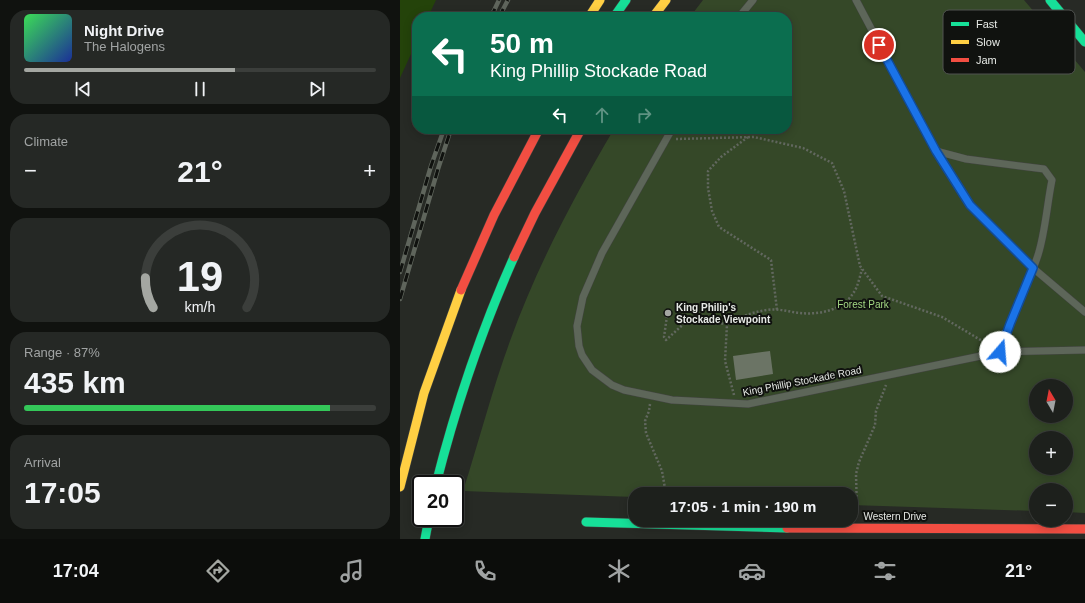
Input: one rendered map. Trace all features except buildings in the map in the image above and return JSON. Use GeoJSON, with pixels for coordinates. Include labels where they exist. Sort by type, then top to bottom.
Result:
{"type":"FeatureCollection","features":[{"type":"Feature","properties":{"kind":"main road"},"geometry":{"type":"LineString","coordinates":[[592,12],[600,0]]}},
{"type":"Feature","properties":{"kind":"main road"},"geometry":{"type":"LineString","coordinates":[[618,12],[626,0]]}},
{"type":"Feature","properties":{"kind":"main road"},"geometry":{"type":"LineString","coordinates":[[657,12],[666,0]]}},
{"type":"Feature","properties":{"kind":"main road"},"geometry":{"type":"LineString","coordinates":[[1050,0],[1058,10]]}},
{"type":"Feature","properties":{"kind":"main road"},"geometry":{"type":"LineString","coordinates":[[1075,30],[1085,42]]}},
{"type":"Feature","properties":{"kind":"main road"},"geometry":{"type":"LineString","coordinates":[[516,170],[528,134]]}},
{"type":"Feature","properties":{"kind":"main road"},"geometry":{"type":"LineString","coordinates":[[400,487],[421,402],[452,307],[493,215],[536,134]]}},
{"type":"Feature","properties":{"kind":"main road"},"geometry":{"type":"LineString","coordinates":[[438,475],[464,383],[484,326],[546,190],[578,134]]}},
{"type":"Feature","properties":{"kind":"main road","name":"Western Drive"},"geometry":{"type":"LineString","coordinates":[[586,522],[689,527],[1085,529]]}},
{"type":"Feature","properties":{"kind":"main road"},"geometry":{"type":"LineString","coordinates":[[425,539],[427,527]]}},
{"type":"Feature","properties":{"kind":"lane"},"geometry":{"type":"LineString","coordinates":[[743,12],[753,0]]}},
{"type":"Feature","properties":{"kind":"lane"},"geometry":{"type":"LineString","coordinates":[[856,0],[936,151],[970,205],[1033,268],[1085,312]]}},
{"type":"Feature","properties":{"kind":"lane","name":"King Phillip Stockade Road"},"geometry":{"type":"LineString","coordinates":[[669,134],[602,253],[582,297],[577,326],[579,346],[582,355],[588,365],[598,376],[618,388],[672,400],[748,404],[1000,352],[1085,350]]}},
{"type":"Feature","properties":{"kind":"lane"},"geometry":{"type":"LineString","coordinates":[[936,151],[966,159],[1044,169],[1052,180],[1037,257],[1000,352]]}},
{"type":"Feature","properties":{"kind":"path"},"geometry":{"type":"LineString","coordinates":[[666,140],[748,137],[803,148],[832,163],[844,191],[860,266],[882,296],[942,317],[1000,352]]}},
{"type":"Feature","properties":{"kind":"path"},"geometry":{"type":"LineString","coordinates":[[748,137],[721,157],[708,171],[708,188],[712,211],[719,227],[771,260],[777,310]]}},
{"type":"Feature","properties":{"kind":"path"},"geometry":{"type":"LineString","coordinates":[[667,316],[664,337],[666,340],[688,320],[727,324],[742,316],[768,310],[819,313],[842,306],[854,291],[862,269]]}},
{"type":"Feature","properties":{"kind":"path"},"geometry":{"type":"LineString","coordinates":[[727,324],[725,361],[734,390],[734,403]]}},
{"type":"Feature","properties":{"kind":"path"},"geometry":{"type":"LineString","coordinates":[[860,527],[858,514],[858,468],[863,448],[875,425],[876,411],[889,375]]}},
{"type":"Feature","properties":{"kind":"path"},"geometry":{"type":"LineString","coordinates":[[651,395],[649,412],[645,421],[646,433],[662,471],[665,487]]}},
{"type":"Feature","properties":{"kind":"green space","name":"Forest Park"},"geometry":{"type":"Polygon","coordinates":[[[703,0],[1024,0],[1032,10],[943,10],[943,74],[1075,74],[1075,60],[1085,72],[1085,513],[1073,512],[1073,483],[1029,483],[1029,511],[858,505],[858,487],[628,487],[628,497],[464,491],[497,378],[510,341],[532,286],[557,232],[611,134],[792,134],[792,12],[694,12],[703,0]]]}},
{"type":"Feature","properties":{"kind":"shaded area"},"geometry":{"type":"Polygon","coordinates":[[[400,0],[436,0],[430,12],[412,12],[412,52],[400,78],[400,0]]]}},
{"type":"Feature","properties":{"kind":"railway"},"geometry":{"type":"LineString","coordinates":[[493,12],[499,0]]}},
{"type":"Feature","properties":{"kind":"railway"},"geometry":{"type":"LineString","coordinates":[[502,12],[508,0]]}},
{"type":"Feature","properties":{"kind":"railway"},"geometry":{"type":"LineString","coordinates":[[400,272],[431,166],[442,134]]}},
{"type":"Feature","properties":{"kind":"railway"},"geometry":{"type":"LineString","coordinates":[[400,299],[449,134]]}},
{"type":"Feature","properties":{"kind":"traffic: fast"},"geometry":{"type":"LineString","coordinates":[[618,12],[626,0]]}},
{"type":"Feature","properties":{"kind":"traffic: fast"},"geometry":{"type":"LineString","coordinates":[[1050,0],[1058,10]]}},
{"type":"Feature","properties":{"kind":"traffic: fast"},"geometry":{"type":"LineString","coordinates":[[1075,30],[1085,42]]}},
{"type":"Feature","properties":{"kind":"traffic: fast"},"geometry":{"type":"LineString","coordinates":[[438,475],[470,369],[514,257]]}},
{"type":"Feature","properties":{"kind":"traffic: fast"},"geometry":{"type":"LineString","coordinates":[[586,522],[787,528]]}},
{"type":"Feature","properties":{"kind":"traffic: fast"},"geometry":{"type":"LineString","coordinates":[[425,539],[427,527]]}},
{"type":"Feature","properties":{"kind":"traffic: slow"},"geometry":{"type":"LineString","coordinates":[[592,12],[600,0]]}},
{"type":"Feature","properties":{"kind":"traffic: slow"},"geometry":{"type":"LineString","coordinates":[[657,12],[666,0]]}},
{"type":"Feature","properties":{"kind":"traffic: slow"},"geometry":{"type":"LineString","coordinates":[[400,487],[424,393],[461,290]]}},
{"type":"Feature","properties":{"kind":"traffic: jam"},"geometry":{"type":"LineString","coordinates":[[461,290],[494,215],[536,134]]}},
{"type":"Feature","properties":{"kind":"traffic: jam"},"geometry":{"type":"LineString","coordinates":[[514,257],[535,213],[578,134]]}},
{"type":"Feature","properties":{"kind":"traffic: jam"},"geometry":{"type":"LineString","coordinates":[[787,528],[1085,529]]}},
{"type":"Feature","properties":{"kind":"place","name":"King Philip's Stockade Viewpoint"},"geometry":{"type":"Point","coordinates":[668,313]}},
{"type":"Feature","properties":{"kind":"route"},"geometry":{"type":"LineString","coordinates":[[879,45],[936,151],[970,205],[1033,268],[1000,352]]}}]}
